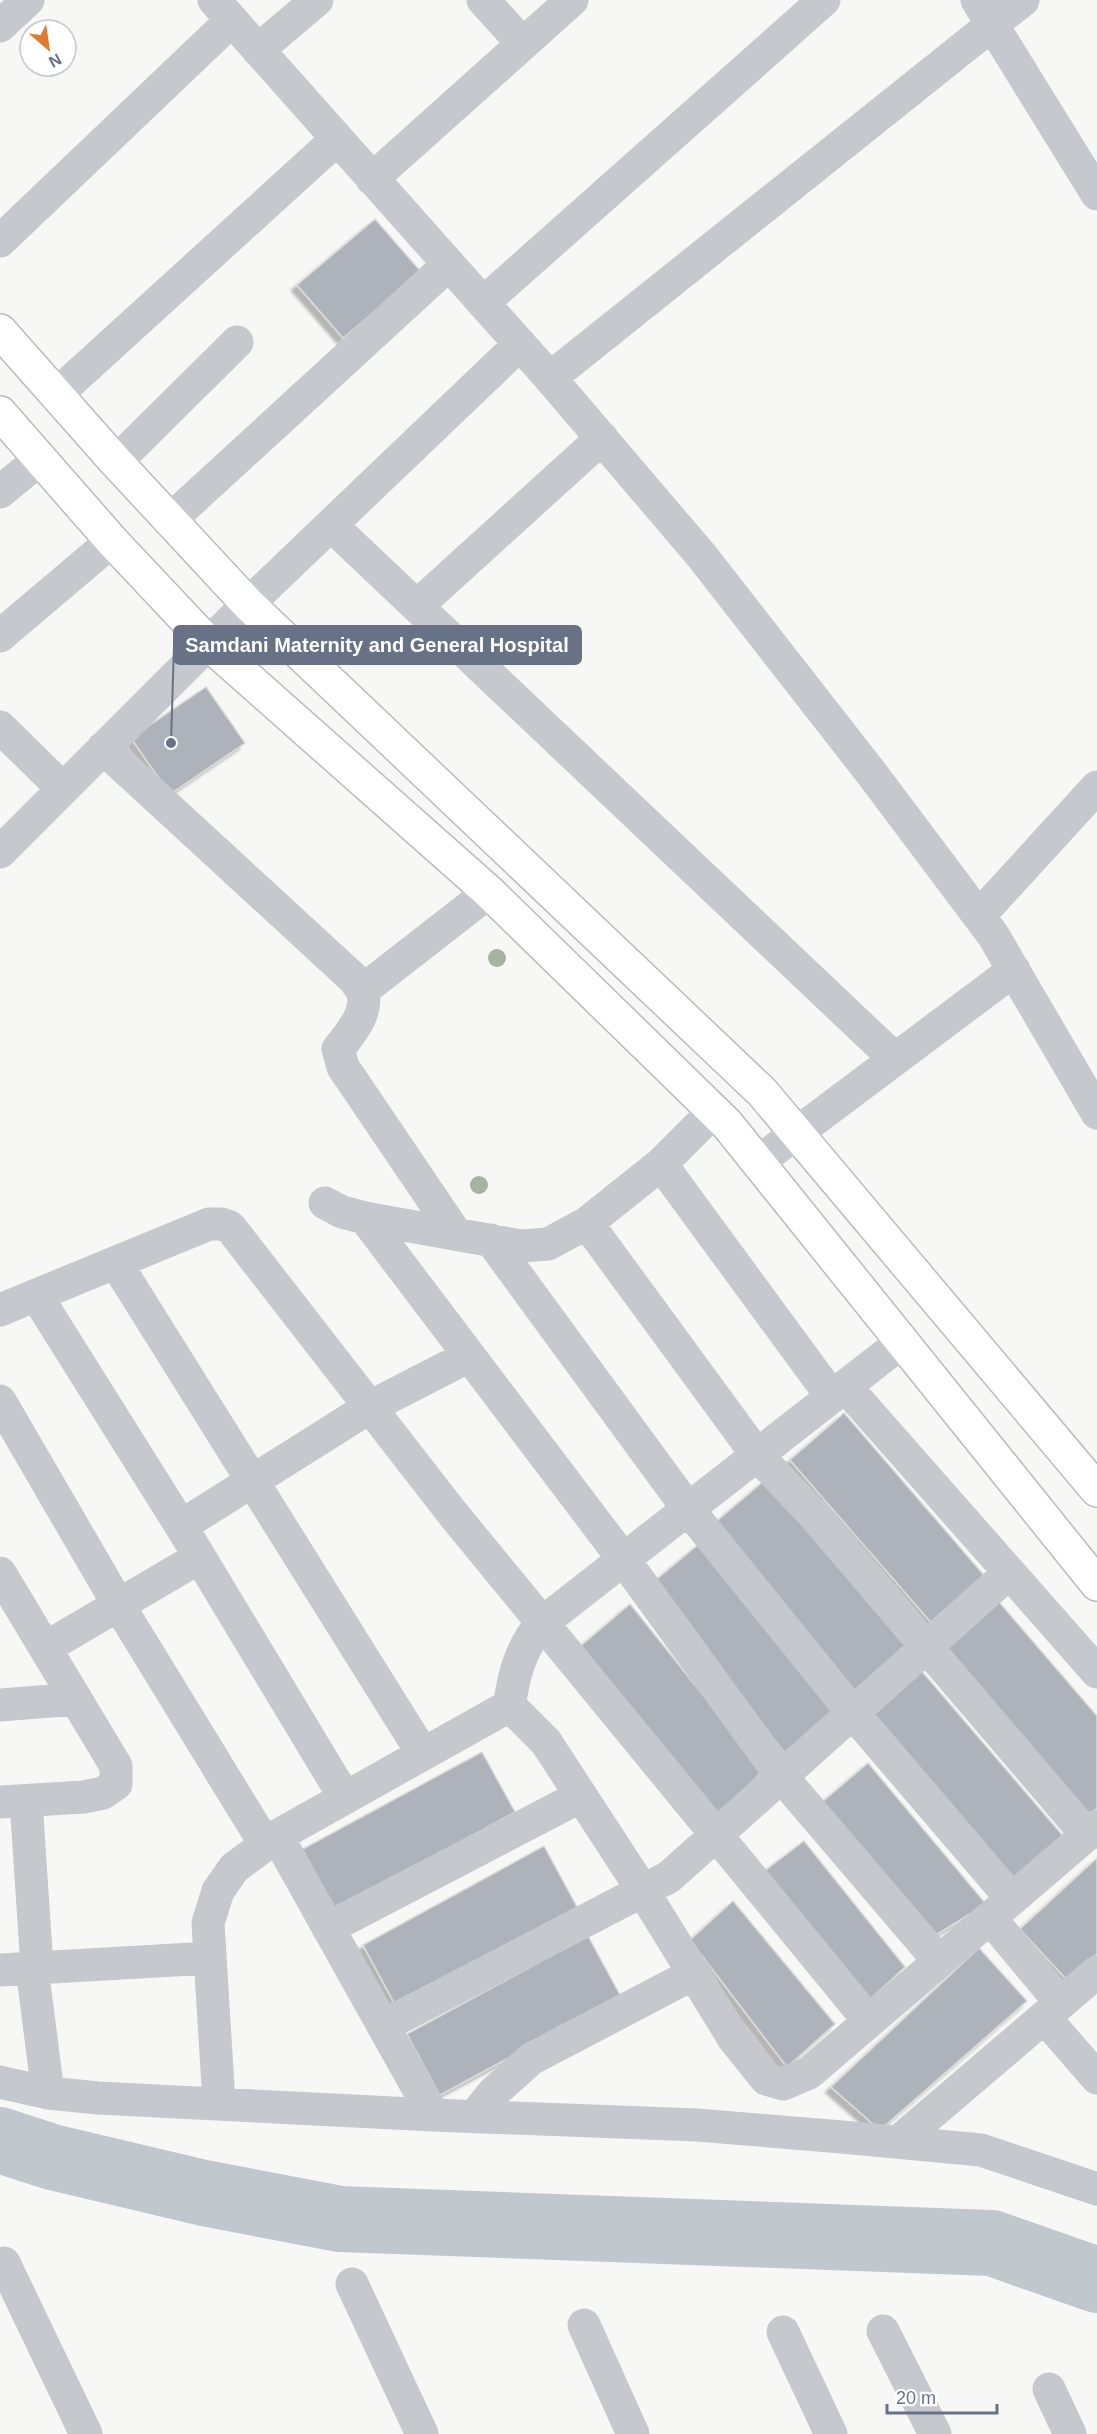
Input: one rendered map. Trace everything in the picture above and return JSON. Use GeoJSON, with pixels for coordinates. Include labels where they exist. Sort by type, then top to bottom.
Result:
{"type":"FeatureCollection","features":[{"type":"Feature","properties":{"kind":"main road"},"geometry":{"type":"LineString","coordinates":[[0,331],[116,462],[248,604],[754,1084],[1097,1490]]}},
{"type":"Feature","properties":{"kind":"main road"},"geometry":{"type":"LineString","coordinates":[[0,413],[112,541],[210,644],[489,892],[714,1111],[758,1162],[1097,1584]]}},
{"type":"Feature","properties":{"kind":"street"},"geometry":{"type":"LineString","coordinates":[[0,26],[28,0]]}},
{"type":"Feature","properties":{"kind":"street"},"geometry":{"type":"LineString","coordinates":[[258,50],[317,0]]}},
{"type":"Feature","properties":{"kind":"street"},"geometry":{"type":"LineString","coordinates":[[483,0],[523,44]]}},
{"type":"Feature","properties":{"kind":"street"},"geometry":{"type":"LineString","coordinates":[[372,179],[572,0]]}},
{"type":"Feature","properties":{"kind":"street"},"geometry":{"type":"LineString","coordinates":[[483,303],[824,0]]}},
{"type":"Feature","properties":{"kind":"street"},"geometry":{"type":"LineString","coordinates":[[550,378],[984,12],[1023,0]]}},
{"type":"Feature","properties":{"kind":"street"},"geometry":{"type":"LineString","coordinates":[[0,241],[223,10],[550,378],[701,555],[872,774],[993,935],[1097,1113]]}},
{"type":"Feature","properties":{"kind":"street"},"geometry":{"type":"LineString","coordinates":[[984,12],[1097,194]]}},
{"type":"Feature","properties":{"kind":"street"},"geometry":{"type":"LineString","coordinates":[[57,394],[337,139]]}},
{"type":"Feature","properties":{"kind":"street"},"geometry":{"type":"LineString","coordinates":[[169,520],[449,264]]}},
{"type":"Feature","properties":{"kind":"street"},"geometry":{"type":"LineString","coordinates":[[116,462],[237,342]]}},
{"type":"Feature","properties":{"kind":"street"},"geometry":{"type":"LineString","coordinates":[[0,852],[248,604],[520,344]]}},
{"type":"Feature","properties":{"kind":"street"},"geometry":{"type":"LineString","coordinates":[[417,606],[602,438]]}},
{"type":"Feature","properties":{"kind":"street"},"geometry":{"type":"LineString","coordinates":[[0,492],[40,459]]}},
{"type":"Feature","properties":{"kind":"street"},"geometry":{"type":"LineString","coordinates":[[331,525],[895,1059]]}},
{"type":"Feature","properties":{"kind":"street"},"geometry":{"type":"LineString","coordinates":[[0,636],[112,541]]}},
{"type":"Feature","properties":{"kind":"street"},"geometry":{"type":"LineString","coordinates":[[0,727],[62,788]]}},
{"type":"Feature","properties":{"kind":"street"},"geometry":{"type":"LineString","coordinates":[[103,748],[353,978],[362,991],[364,1008],[338,1049],[343,1067],[456,1234]]}},
{"type":"Feature","properties":{"kind":"street"},"geometry":{"type":"LineString","coordinates":[[978,916],[1097,787]]}},
{"type":"Feature","properties":{"kind":"street"},"geometry":{"type":"LineString","coordinates":[[362,991],[489,892]]}},
{"type":"Feature","properties":{"kind":"street"},"geometry":{"type":"LineString","coordinates":[[758,1162],[1014,970]]}},
{"type":"Feature","properties":{"kind":"street"},"geometry":{"type":"LineString","coordinates":[[324,1203],[342,1212],[365,1218],[521,1246],[548,1244],[587,1223],[661,1164],[714,1111]]}},
{"type":"Feature","properties":{"kind":"street"},"geometry":{"type":"LineString","coordinates":[[661,1164],[839,1391],[1009,1573],[1097,1672]]}},
{"type":"Feature","properties":{"kind":"street"},"geometry":{"type":"LineString","coordinates":[[365,1218],[624,1560],[782,1777],[939,1961]]}},
{"type":"Feature","properties":{"kind":"street"},"geometry":{"type":"LineString","coordinates":[[219,2103],[208,1923],[218,1891],[234,1868],[271,1840],[500,1711],[509,1709],[524,1718],[546,1742],[695,1973],[734,2039],[765,2079],[783,2084],[809,2073],[1092,1831],[814,1515],[758,1455],[587,1223]]}},
{"type":"Feature","properties":{"kind":"street"},"geometry":{"type":"LineString","coordinates":[[0,1310],[209,1224],[230,1227],[453,1514],[869,2021]]}},
{"type":"Feature","properties":{"kind":"street"},"geometry":{"type":"LineString","coordinates":[[491,1240],[688,1509],[853,1713],[1001,1909],[1053,2010],[1097,2078]]}},
{"type":"Feature","properties":{"kind":"street"},"geometry":{"type":"LineString","coordinates":[[116,1263],[423,1754]]}},
{"type":"Feature","properties":{"kind":"street"},"geometry":{"type":"LineString","coordinates":[[36,1295],[181,1526],[345,1798]]}},
{"type":"Feature","properties":{"kind":"street"},"geometry":{"type":"LineString","coordinates":[[509,1709],[512,1682],[519,1661],[526,1644],[542,1623],[902,1342]]}},
{"type":"Feature","properties":{"kind":"street"},"geometry":{"type":"LineString","coordinates":[[181,1526],[370,1407],[469,1356]]}},
{"type":"Feature","properties":{"kind":"street"},"geometry":{"type":"LineString","coordinates":[[0,1401],[118,1604],[328,1928],[433,2115]]}},
{"type":"Feature","properties":{"kind":"street"},"geometry":{"type":"LineString","coordinates":[[45,1648],[200,1557]]}},
{"type":"Feature","properties":{"kind":"street"},"geometry":{"type":"LineString","coordinates":[[0,1573],[116,1766],[116,1784],[103,1793],[13,1802],[48,2093]]}},
{"type":"Feature","properties":{"kind":"street"},"geometry":{"type":"LineString","coordinates":[[383,2026],[669,1878],[1009,1573]]}},
{"type":"Feature","properties":{"kind":"street"},"geometry":{"type":"LineString","coordinates":[[0,1705],[76,1699]]}},
{"type":"Feature","properties":{"kind":"street"},"geometry":{"type":"LineString","coordinates":[[328,1928],[581,1797]]}},
{"type":"Feature","properties":{"kind":"street"},"geometry":{"type":"LineString","coordinates":[[0,1970],[210,1958]]}},
{"type":"Feature","properties":{"kind":"street"},"geometry":{"type":"LineString","coordinates":[[898,2142],[1097,1972]]}},
{"type":"Feature","properties":{"kind":"street"},"geometry":{"type":"LineString","coordinates":[[474,2117],[493,2092],[531,2059],[695,1973]]}},
{"type":"Feature","properties":{"kind":"street"},"geometry":{"type":"LineString","coordinates":[[0,2082],[48,2093],[98,2098],[474,2117],[697,2125],[981,2150],[1097,2190]]}},
{"type":"Feature","properties":{"kind":"street"},"geometry":{"type":"LineString","coordinates":[[4,2263],[86,2434]]}},
{"type":"Feature","properties":{"kind":"street"},"geometry":{"type":"LineString","coordinates":[[352,2284],[422,2434]]}},
{"type":"Feature","properties":{"kind":"street"},"geometry":{"type":"LineString","coordinates":[[584,2325],[633,2434]]}},
{"type":"Feature","properties":{"kind":"street"},"geometry":{"type":"LineString","coordinates":[[883,2331],[935,2434]]}},
{"type":"Feature","properties":{"kind":"street"},"geometry":{"type":"LineString","coordinates":[[783,2332],[831,2434]]}},
{"type":"Feature","properties":{"kind":"street"},"geometry":{"type":"LineString","coordinates":[[1049,2389],[1070,2434]]}},
{"type":"Feature","properties":{"kind":"building"},"geometry":{"type":"Polygon","coordinates":[[[375,219],[421,272],[343,338],[297,285],[375,219]]]}},
{"type":"Feature","properties":{"kind":"building"},"geometry":{"type":"Polygon","coordinates":[[[206,687],[245,743],[170,794],[131,738],[206,687]]]}},
{"type":"Feature","properties":{"kind":"building"},"geometry":{"type":"Polygon","coordinates":[[[844,1413],[988,1580],[935,1627],[790,1460],[844,1413]]]}},
{"type":"Feature","properties":{"kind":"building"},"geometry":{"type":"Polygon","coordinates":[[[765,1480],[908,1647],[854,1693],[711,1526],[765,1480]]]}},
{"type":"Feature","properties":{"kind":"building"},"geometry":{"type":"Polygon","coordinates":[[[699,1544],[842,1710],[788,1757],[652,1583],[699,1544]]]}},
{"type":"Feature","properties":{"kind":"building"},"geometry":{"type":"Polygon","coordinates":[[[999,1602],[1097,1716],[1097,1808],[1089,1815],[945,1649],[999,1602]]]}},
{"type":"Feature","properties":{"kind":"building"},"geometry":{"type":"Polygon","coordinates":[[[630,1604],[763,1770],[720,1817],[576,1650],[630,1604]]]}},
{"type":"Feature","properties":{"kind":"building"},"geometry":{"type":"Polygon","coordinates":[[[919,1668],[1063,1836],[1009,1882],[865,1715],[919,1668]]]}},
{"type":"Feature","properties":{"kind":"building"},"geometry":{"type":"Polygon","coordinates":[[[482,1752],[515,1812],[334,1911],[301,1850],[482,1752]]]}},
{"type":"Feature","properties":{"kind":"building"},"geometry":{"type":"Polygon","coordinates":[[[868,1763],[986,1904],[931,1938],[814,1809],[868,1763]]]}},
{"type":"Feature","properties":{"kind":"building"},"geometry":{"type":"Polygon","coordinates":[[[804,1841],[905,1967],[864,2005],[759,1875],[804,1841]]]}},
{"type":"Feature","properties":{"kind":"building"},"geometry":{"type":"Polygon","coordinates":[[[544,1846],[577,1907],[396,2006],[363,1945],[544,1846]]]}},
{"type":"Feature","properties":{"kind":"building"},"geometry":{"type":"Polygon","coordinates":[[[1097,1858],[1097,1954],[1068,1981],[1020,1929],[1097,1858]]]}},
{"type":"Feature","properties":{"kind":"building"},"geometry":{"type":"Polygon","coordinates":[[[733,1901],[835,2024],[787,2067],[690,1940],[733,1901]]]}},
{"type":"Feature","properties":{"kind":"building"},"geometry":{"type":"Polygon","coordinates":[[[588,1936],[621,1997],[440,2095],[407,2034],[588,1936]]]}},
{"type":"Feature","properties":{"kind":"building"},"geometry":{"type":"Polygon","coordinates":[[[979,1948],[1027,2001],[880,2130],[831,2087],[979,1948]]]}},
{"type":"Feature","properties":{"kind":"waterway"},"geometry":{"type":"LineString","coordinates":[[0,2140],[52,2157],[204,2193],[340,2219],[992,2243],[1097,2280]]}},
{"type":"Feature","properties":{"kind":"place","name":"Samdani Maternity and General Hospital"},"geometry":{"type":"Point","coordinates":[171,743]}}]}
